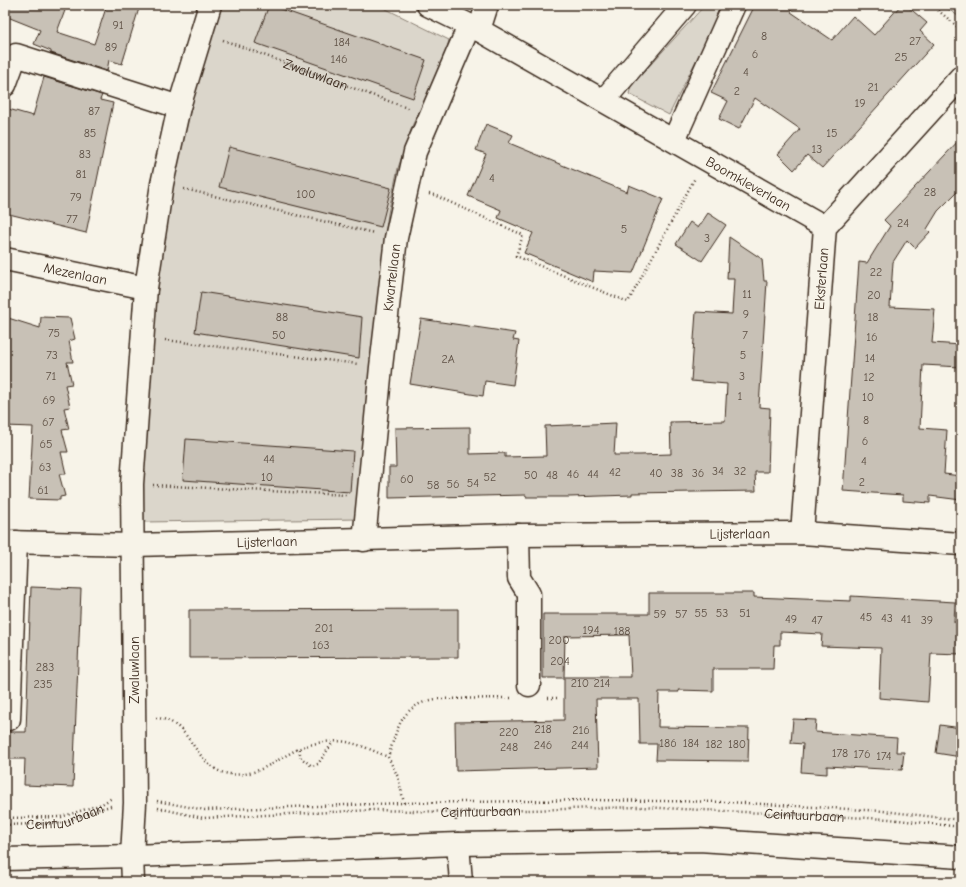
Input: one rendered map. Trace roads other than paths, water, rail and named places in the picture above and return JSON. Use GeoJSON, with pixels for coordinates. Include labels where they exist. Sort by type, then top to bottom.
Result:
{"type":"FeatureCollection","features":[{"type":"Feature","properties":{"kind":"street","name":"Zwaluwlaan"},"geometry":{"type":"LineString","coordinates":[[133,882],[132,856],[135,798],[135,717],[134,545],[132,484],[146,288],[162,184],[179,107],[210,5]]}},
{"type":"Feature","properties":{"kind":"street","name":"Boomkleverlaan"},"geometry":{"type":"LineString","coordinates":[[428,5],[474,28],[604,100],[825,227]]}},
{"type":"Feature","properties":{"kind":"street"},"geometry":{"type":"LineString","coordinates":[[474,28],[487,5]]}},
{"type":"Feature","properties":{"kind":"street"},"geometry":{"type":"LineString","coordinates":[[604,100],[685,5]]}},
{"type":"Feature","properties":{"kind":"street"},"geometry":{"type":"LineString","coordinates":[[674,140],[734,5]]}},
{"type":"Feature","properties":{"kind":"street","name":"Kwartellaan"},"geometry":{"type":"LineString","coordinates":[[364,540],[380,367],[396,238],[406,191],[416,152],[431,116],[474,28]]}},
{"type":"Feature","properties":{"kind":"street"},"geometry":{"type":"LineString","coordinates":[[5,85],[16,55],[179,107]]}},
{"type":"Feature","properties":{"kind":"street","name":"Eksterlaan"},"geometry":{"type":"LineString","coordinates":[[802,533],[825,227],[961,77]]}},
{"type":"Feature","properties":{"kind":"street","name":"Mezenlaan"},"geometry":{"type":"LineString","coordinates":[[5,259],[146,288]]}},
{"type":"Feature","properties":{"kind":"street","name":"Lijsterlaan"},"geometry":{"type":"LineString","coordinates":[[5,719],[9,719],[8,649],[11,542],[134,545],[518,536],[802,533],[961,544]]}},
{"type":"Feature","properties":{"kind":"street"},"geometry":{"type":"LineString","coordinates":[[518,536],[519,578],[529,594],[523,692]]}},
{"type":"Feature","properties":{"kind":"street"},"geometry":{"type":"LineString","coordinates":[[5,859],[132,856],[458,844],[699,840],[961,857]]}},
{"type":"Feature","properties":{"kind":"street"},"geometry":{"type":"LineString","coordinates":[[458,844],[460,881]]}}]}
